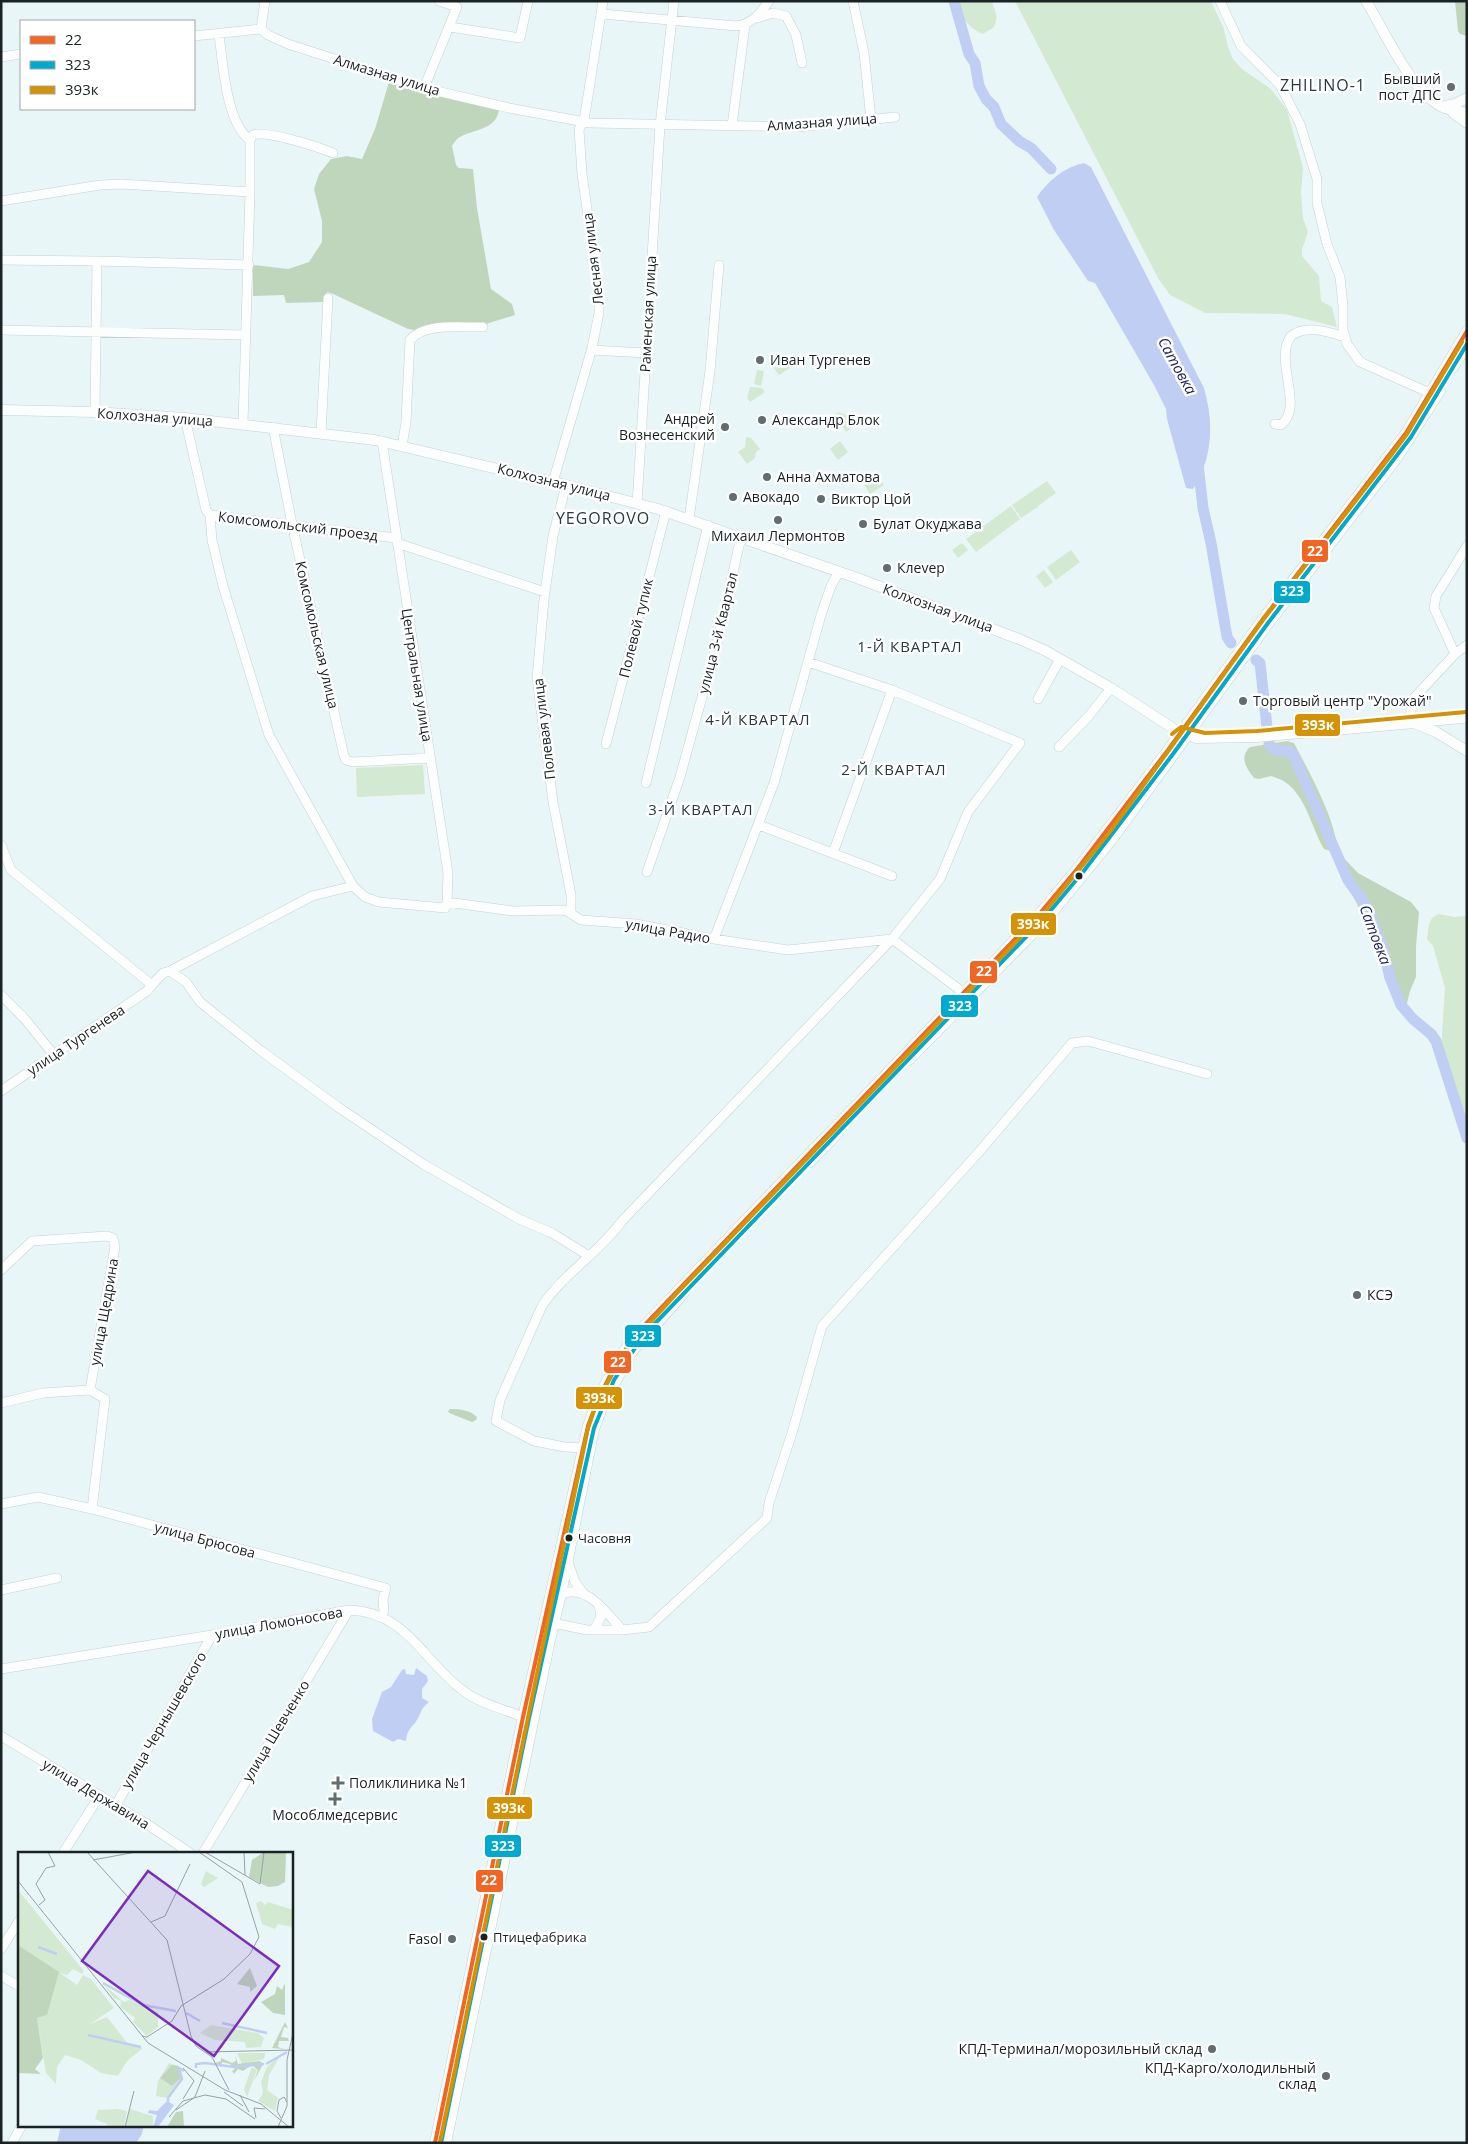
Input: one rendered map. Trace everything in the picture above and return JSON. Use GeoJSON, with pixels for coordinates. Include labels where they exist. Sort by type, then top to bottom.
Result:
{"type":"FeatureCollection","features":[{"type":"Feature","properties":{"kind":"main road"},"geometry":{"type":"LineString","coordinates":[[1366,1],[1422,92],[1467,122]]}},
{"type":"Feature","properties":{"kind":"main road"},"geometry":{"type":"LineString","coordinates":[[1441,106],[1456,104],[1467,98]]}},
{"type":"Feature","properties":{"kind":"main road"},"geometry":{"type":"LineString","coordinates":[[1441,106],[1467,113]]}},
{"type":"Feature","properties":{"kind":"main road"},"geometry":{"type":"LineString","coordinates":[[435,2143],[524,1717],[550,1622],[561,1594],[594,1429],[603,1405],[631,1353],[722,1254],[1047,919],[1114,837],[1262,619],[1406,433],[1467,331]]}},
{"type":"Feature","properties":{"kind":"main road"},"geometry":{"type":"LineString","coordinates":[[446,2143],[550,1622],[550,1601],[583,1448],[588,1426],[599,1396],[614,1366],[638,1332],[964,994],[1041,912],[1078,868],[1184,734],[1412,438],[1467,345]]}},
{"type":"Feature","properties":{"kind":"main road","name":"Колхозная улица"},"geometry":{"type":"LineString","coordinates":[[1,410],[95,412],[185,418],[382,441],[666,511],[976,621],[1024,641],[1111,688],[1184,734]]}},
{"type":"Feature","properties":{"kind":"main road"},"geometry":{"type":"LineString","coordinates":[[1184,734],[1204,738],[1257,737],[1412,723],[1428,728],[1467,751]]}},
{"type":"Feature","properties":{"kind":"street"},"geometry":{"type":"LineString","coordinates":[[195,36],[261,29],[265,1]]}},
{"type":"Feature","properties":{"kind":"street"},"geometry":{"type":"LineString","coordinates":[[424,88],[458,4],[439,1]]}},
{"type":"Feature","properties":{"kind":"street"},"geometry":{"type":"LineString","coordinates":[[450,27],[520,38],[528,1]]}},
{"type":"Feature","properties":{"kind":"street","name":"Лесная улица"},"geometry":{"type":"LineString","coordinates":[[553,482],[592,350],[599,313],[599,292],[582,174],[579,129],[584,121],[603,1]]}},
{"type":"Feature","properties":{"kind":"street","name":"Раменская улица"},"geometry":{"type":"LineString","coordinates":[[637,504],[660,125],[674,1]]}},
{"type":"Feature","properties":{"kind":"street"},"geometry":{"type":"LineString","coordinates":[[757,18],[769,1]]}},
{"type":"Feature","properties":{"kind":"street"},"geometry":{"type":"LineString","coordinates":[[853,1],[864,53],[871,119]]}},
{"type":"Feature","properties":{"kind":"street"},"geometry":{"type":"LineString","coordinates":[[1220,1],[1241,46],[1280,85],[1300,124],[1317,179],[1317,203],[1327,244],[1340,277],[1345,337],[1355,356],[1360,362],[1430,393]]}},
{"type":"Feature","properties":{"kind":"street"},"geometry":{"type":"LineString","coordinates":[[602,14],[736,26],[745,25],[757,18],[773,13],[786,16],[796,35],[802,62]]}},
{"type":"Feature","properties":{"kind":"street"},"geometry":{"type":"LineString","coordinates":[[732,126],[745,25]]}},
{"type":"Feature","properties":{"kind":"street","name":"Алмазная улица"},"geometry":{"type":"LineString","coordinates":[[261,29],[268,36],[288,44],[424,88],[509,108],[590,123],[797,127],[895,117]]}},
{"type":"Feature","properties":{"kind":"street"},"geometry":{"type":"LineString","coordinates":[[219,34],[226,84],[236,123],[242,135],[250,140]]}},
{"type":"Feature","properties":{"kind":"street"},"geometry":{"type":"LineString","coordinates":[[1,57],[20,54]]}},
{"type":"Feature","properties":{"kind":"street"},"geometry":{"type":"LineString","coordinates":[[243,424],[249,265],[250,140],[253,136],[264,134],[322,148],[333,153]]}},
{"type":"Feature","properties":{"kind":"street"},"geometry":{"type":"LineString","coordinates":[[1,202],[121,184],[250,192]]}},
{"type":"Feature","properties":{"kind":"street"},"geometry":{"type":"LineString","coordinates":[[1,260],[249,265]]}},
{"type":"Feature","properties":{"kind":"street"},"geometry":{"type":"LineString","coordinates":[[95,412],[97,261]]}},
{"type":"Feature","properties":{"kind":"street"},"geometry":{"type":"LineString","coordinates":[[689,519],[710,371],[719,265]]}},
{"type":"Feature","properties":{"kind":"street"},"geometry":{"type":"LineString","coordinates":[[321,433],[328,298]]}},
{"type":"Feature","properties":{"kind":"street"},"geometry":{"type":"LineString","coordinates":[[402,446],[407,414],[410,340],[415,334],[433,328],[483,327]]}},
{"type":"Feature","properties":{"kind":"street"},"geometry":{"type":"LineString","coordinates":[[1,330],[246,336]]}},
{"type":"Feature","properties":{"kind":"street"},"geometry":{"type":"LineString","coordinates":[[1275,424],[1281,425],[1285,422],[1288,411],[1290,389],[1285,371],[1285,354],[1291,336],[1303,330],[1322,331],[1345,337]]}},
{"type":"Feature","properties":{"kind":"street"},"geometry":{"type":"LineString","coordinates":[[592,350],[646,353]]}},
{"type":"Feature","properties":{"kind":"street","name":"Комсомольский проезд"},"geometry":{"type":"LineString","coordinates":[[185,418],[206,510],[210,515],[292,524],[396,540],[545,592]]}},
{"type":"Feature","properties":{"kind":"street","name":"Комсомольская улица"},"geometry":{"type":"LineString","coordinates":[[273,427],[292,524],[344,756],[346,760],[353,762],[430,758]]}},
{"type":"Feature","properties":{"kind":"street","name":"Центральная улица"},"geometry":{"type":"LineString","coordinates":[[382,441],[448,873],[446,905]]}},
{"type":"Feature","properties":{"kind":"street","name":"Полевая улица"},"geometry":{"type":"LineString","coordinates":[[566,485],[553,536],[545,592],[537,678],[553,802],[571,895],[571,914]]}},
{"type":"Feature","properties":{"kind":"street","name":"Полевой тупик"},"geometry":{"type":"LineString","coordinates":[[606,744],[666,511]]}},
{"type":"Feature","properties":{"kind":"street"},"geometry":{"type":"LineString","coordinates":[[210,515],[212,540],[223,586],[269,735],[353,886]]}},
{"type":"Feature","properties":{"kind":"street"},"geometry":{"type":"LineString","coordinates":[[646,783],[708,525]]}},
{"type":"Feature","properties":{"kind":"street","name":"улица 3-й Квартал"},"geometry":{"type":"LineString","coordinates":[[647,872],[680,777],[718,640],[741,537]]}},
{"type":"Feature","properties":{"kind":"street"},"geometry":{"type":"LineString","coordinates":[[1455,654],[1434,608],[1436,596],[1467,546]]}},
{"type":"Feature","properties":{"kind":"street"},"geometry":{"type":"LineString","coordinates":[[714,939],[774,783],[821,615],[831,586],[839,572]]}},
{"type":"Feature","properties":{"kind":"street"},"geometry":{"type":"LineString","coordinates":[[1467,645],[1455,654],[1413,698],[1412,723],[1467,718]]}},
{"type":"Feature","properties":{"kind":"street"},"geometry":{"type":"LineString","coordinates":[[1038,699],[1060,659]]}},
{"type":"Feature","properties":{"kind":"street"},"geometry":{"type":"LineString","coordinates":[[583,1448],[534,1441],[496,1421],[500,1400],[542,1306],[551,1293],[610,1238],[622,1221],[892,939],[940,879],[968,812],[1020,743],[892,690],[808,662]]}},
{"type":"Feature","properties":{"kind":"street"},"geometry":{"type":"LineString","coordinates":[[1059,747],[1088,717],[1111,688]]}},
{"type":"Feature","properties":{"kind":"street"},"geometry":{"type":"LineString","coordinates":[[833,853],[892,690]]}},
{"type":"Feature","properties":{"kind":"street"},"geometry":{"type":"LineString","coordinates":[[759,825],[892,876]]}},
{"type":"Feature","properties":{"kind":"street"},"geometry":{"type":"LineString","coordinates":[[1,845],[11,870]]}},
{"type":"Feature","properties":{"kind":"street"},"geometry":{"type":"LineString","coordinates":[[1,865],[11,870],[151,987]]}},
{"type":"Feature","properties":{"kind":"street","name":"улица Радио"},"geometry":{"type":"LineString","coordinates":[[353,886],[365,897],[378,902],[446,905],[513,911],[560,910],[581,920],[636,924],[714,939],[788,950],[892,939]]}},
{"type":"Feature","properties":{"kind":"street","name":"улица Тургенева"},"geometry":{"type":"LineString","coordinates":[[1,1091],[151,987],[164,973],[312,896],[353,886]]}},
{"type":"Feature","properties":{"kind":"street"},"geometry":{"type":"LineString","coordinates":[[892,939],[964,994]]}},
{"type":"Feature","properties":{"kind":"street"},"geometry":{"type":"LineString","coordinates":[[170,971],[186,982],[200,1002],[346,1112],[423,1164],[519,1219],[552,1233],[589,1256]]}},
{"type":"Feature","properties":{"kind":"street"},"geometry":{"type":"LineString","coordinates":[[1,995],[24,1018],[54,1055]]}},
{"type":"Feature","properties":{"kind":"street"},"geometry":{"type":"LineString","coordinates":[[550,1622],[575,1629],[594,1630],[622,1630],[649,1627],[766,1518],[822,1326],[978,1152],[1072,1043],[1088,1041],[1207,1074]]}},
{"type":"Feature","properties":{"kind":"street","name":"улица Щедрина"},"geometry":{"type":"LineString","coordinates":[[1,1270],[32,1241],[107,1236],[112,1238],[115,1247],[90,1390]]}},
{"type":"Feature","properties":{"kind":"street"},"geometry":{"type":"LineString","coordinates":[[1,1403],[43,1393],[90,1390],[104,1399],[92,1509]]}},
{"type":"Feature","properties":{"kind":"street","name":"улица Брюсова"},"geometry":{"type":"LineString","coordinates":[[1,1504],[38,1497],[92,1509],[386,1588],[382,1613]]}},
{"type":"Feature","properties":{"kind":"street"},"geometry":{"type":"LineString","coordinates":[[568,1562],[575,1582],[622,1630]]}},
{"type":"Feature","properties":{"kind":"street"},"geometry":{"type":"LineString","coordinates":[[1,1590],[57,1578]]}},
{"type":"Feature","properties":{"kind":"street"},"geometry":{"type":"LineString","coordinates":[[550,1601],[561,1594],[584,1593]]}},
{"type":"Feature","properties":{"kind":"street"},"geometry":{"type":"LineString","coordinates":[[594,1630],[601,1617],[599,1605]]}},
{"type":"Feature","properties":{"kind":"street","name":"улица Ломоносова"},"geometry":{"type":"LineString","coordinates":[[1,1670],[212,1636],[349,1610],[365,1611],[382,1613],[467,1693],[524,1717]]}},
{"type":"Feature","properties":{"kind":"street","name":"улица Шевченко"},"geometry":{"type":"LineString","coordinates":[[204,1852],[349,1610]]}},
{"type":"Feature","properties":{"kind":"street","name":"улица Чернышевского"},"geometry":{"type":"LineString","coordinates":[[116,1805],[212,1636]]}},
{"type":"Feature","properties":{"kind":"street","name":"улица Державина"},"geometry":{"type":"LineString","coordinates":[[1,1736],[100,1795],[188,1852]]}},
{"type":"Feature","properties":{"kind":"street"},"geometry":{"type":"LineString","coordinates":[[64,1852],[100,1795]]}},
{"type":"Feature","properties":{"kind":"street"},"geometry":{"type":"LineString","coordinates":[[1,1949],[18,1923]]}},
{"type":"Feature","properties":{"kind":"street"},"geometry":{"type":"LineString","coordinates":[[1,1976],[18,1985]]}},
{"type":"Feature","properties":{"kind":"street"},"geometry":{"type":"LineString","coordinates":[[12,2143],[21,2126]]}},
{"type":"Feature","properties":{"kind":"green space"},"geometry":{"type":"Polygon","coordinates":[[[957,1],[992,1],[997,17],[994,27],[983,34],[973,28],[960,12],[957,1]]]}},
{"type":"Feature","properties":{"kind":"green space"},"geometry":{"type":"Polygon","coordinates":[[[1015,1],[1211,1],[1224,29],[1233,59],[1242,69],[1271,89],[1287,110],[1303,168],[1301,193],[1303,218],[1308,232],[1302,256],[1319,276],[1321,301],[1332,307],[1337,327],[1285,314],[1205,313],[1170,295],[1158,278],[1015,1]]]}},
{"type":"Feature","properties":{"kind":"green space"},"geometry":{"type":"Polygon","coordinates":[[[1455,1],[1467,1],[1467,36],[1460,34],[1458,31],[1455,1]]]}},
{"type":"Feature","properties":{"kind":"green space"},"geometry":{"type":"Polygon","coordinates":[[[389,82],[499,110],[494,122],[459,138],[452,146],[456,165],[459,168],[473,169],[477,208],[491,289],[512,304],[515,315],[486,324],[415,330],[408,329],[327,292],[323,302],[286,303],[284,295],[253,296],[253,265],[288,269],[309,262],[322,242],[322,221],[314,189],[319,174],[331,159],[347,156],[362,159],[375,129],[389,82]]]}},
{"type":"Feature","properties":{"kind":"green space"},"geometry":{"type":"Polygon","coordinates":[[[785,360],[790,368],[779,375],[774,368],[785,360]]]}},
{"type":"Feature","properties":{"kind":"green space"},"geometry":{"type":"Polygon","coordinates":[[[757,370],[764,371],[761,386],[754,384],[757,370]]]}},
{"type":"Feature","properties":{"kind":"green space"},"geometry":{"type":"Polygon","coordinates":[[[750,387],[762,388],[765,392],[750,402],[747,398],[750,387]]]}},
{"type":"Feature","properties":{"kind":"green space"},"geometry":{"type":"Polygon","coordinates":[[[838,412],[846,415],[854,426],[846,432],[834,415],[838,412]]]}},
{"type":"Feature","properties":{"kind":"green space"},"geometry":{"type":"Polygon","coordinates":[[[746,437],[751,438],[760,449],[756,452],[755,458],[747,464],[738,452],[745,447],[746,437]]]}},
{"type":"Feature","properties":{"kind":"green space"},"geometry":{"type":"Polygon","coordinates":[[[840,441],[848,452],[838,460],[830,449],[840,441]]]}},
{"type":"Feature","properties":{"kind":"green space"},"geometry":{"type":"Polygon","coordinates":[[[877,475],[884,485],[870,494],[864,484],[877,475]]]}},
{"type":"Feature","properties":{"kind":"green space"},"geometry":{"type":"Polygon","coordinates":[[[1047,481],[1056,493],[1038,506],[1037,504],[1038,507],[1021,518],[1012,505],[1047,481]]]}},
{"type":"Feature","properties":{"kind":"green space"},"geometry":{"type":"Polygon","coordinates":[[[1011,506],[1020,519],[976,552],[966,539],[1011,506]]]}},
{"type":"Feature","properties":{"kind":"green space"},"geometry":{"type":"Polygon","coordinates":[[[962,543],[968,550],[958,558],[952,550],[962,543]]]}},
{"type":"Feature","properties":{"kind":"green space"},"geometry":{"type":"Polygon","coordinates":[[[1071,550],[1080,562],[1056,580],[1047,567],[1071,550]]]}},
{"type":"Feature","properties":{"kind":"green space"},"geometry":{"type":"Polygon","coordinates":[[[1044,570],[1053,582],[1045,588],[1036,576],[1044,570]]]}},
{"type":"Feature","properties":{"kind":"green space"},"geometry":{"type":"Polygon","coordinates":[[[1287,741],[1294,743],[1327,810],[1332,824],[1336,847],[1331,851],[1324,849],[1303,804],[1292,788],[1283,781],[1271,776],[1259,779],[1254,778],[1246,766],[1244,759],[1250,747],[1287,741]]]}},
{"type":"Feature","properties":{"kind":"green space"},"geometry":{"type":"Polygon","coordinates":[[[423,765],[425,794],[357,797],[356,768],[423,765]]]}},
{"type":"Feature","properties":{"kind":"green space"},"geometry":{"type":"Polygon","coordinates":[[[1340,854],[1358,873],[1411,902],[1419,912],[1416,977],[1406,1007],[1396,1001],[1387,979],[1377,944],[1336,862],[1335,857],[1340,854]]]}},
{"type":"Feature","properties":{"kind":"green space"},"geometry":{"type":"Polygon","coordinates":[[[1439,914],[1454,917],[1467,916],[1467,1122],[1441,1048],[1445,988],[1433,946],[1427,939],[1430,921],[1439,914]]]}},
{"type":"Feature","properties":{"kind":"green space"},"geometry":{"type":"Polygon","coordinates":[[[450,1409],[468,1411],[477,1417],[476,1420],[472,1422],[449,1413],[450,1409]]]}},
{"type":"Feature","properties":{"kind":"water"},"geometry":{"type":"Polygon","coordinates":[[[1084,163],[1091,167],[1204,388],[1209,414],[1210,440],[1205,465],[1193,489],[1186,488],[1166,409],[1154,385],[1095,283],[1088,281],[1054,230],[1037,197],[1063,171],[1084,163]]]}},
{"type":"Feature","properties":{"kind":"water"},"geometry":{"type":"Polygon","coordinates":[[[416,1668],[427,1676],[428,1681],[422,1689],[422,1698],[429,1702],[409,1731],[406,1741],[398,1739],[393,1742],[373,1731],[372,1719],[382,1692],[391,1687],[402,1670],[405,1669],[406,1674],[414,1675],[416,1668]]]}},
{"type":"Feature","properties":{"kind":"water"},"geometry":{"type":"Polygon","coordinates":[[[61,2126],[144,2126],[142,2134],[136,2143],[57,2143],[61,2126]]]}},
{"type":"Feature","properties":{"kind":"waterway","name":"Сатовка"},"geometry":{"type":"LineString","coordinates":[[954,1],[969,54],[975,63],[979,86],[986,99],[994,107],[1001,124],[1019,141],[1031,148],[1051,169]]}},
{"type":"Feature","properties":{"kind":"waterway","name":"Сатовка"},"geometry":{"type":"LineString","coordinates":[[1198,464],[1203,508],[1227,637],[1231,643]]}},
{"type":"Feature","properties":{"kind":"waterway","name":"Сатовка"},"geometry":{"type":"LineString","coordinates":[[1256,660],[1260,663],[1267,727]]}},
{"type":"Feature","properties":{"kind":"waterway","name":"Сатовка"},"geometry":{"type":"LineString","coordinates":[[1269,744],[1276,751],[1289,751],[1293,754],[1348,880],[1367,907],[1382,945],[1390,978],[1401,1005],[1436,1041],[1467,1138]]}},
{"type":"Feature","properties":{"kind":"transit line","name":"22"},"geometry":{"type":"LineString","coordinates":[[435,2143],[523,1717],[588,1426],[603,1389],[616,1366],[638,1332],[1041,912],[1078,868],[1168,750],[1263,619],[1406,433],[1467,331]]}},
{"type":"Feature","properties":{"kind":"transit line","name":"393к"},"geometry":{"type":"LineString","coordinates":[[440,2142],[588,1428],[597,1402],[626,1349],[678,1292],[1042,915],[1109,833],[1263,620],[1407,434],[1462,342]]}},
{"type":"Feature","properties":{"kind":"transit line","name":"323"},"geometry":{"type":"LineString","coordinates":[[441,2143],[529,1718],[594,1428],[614,1380],[643,1336],[1046,916],[1083,872],[1173,754],[1268,623],[1411,437],[1467,344]]}},
{"type":"Feature","properties":{"kind":"transit line","name":"393к"},"geometry":{"type":"LineString","coordinates":[[1172,734],[1181,727],[1205,733],[1257,731],[1466,712]]}},
{"type":"Feature","properties":{"kind":"place","name":"Бывший пост ДПС"},"geometry":{"type":"Point","coordinates":[1451,87]}},
{"type":"Feature","properties":{"kind":"place","name":"Иван Тургенев"},"geometry":{"type":"Point","coordinates":[760,360]}},
{"type":"Feature","properties":{"kind":"place","name":"Александр Блок"},"geometry":{"type":"Point","coordinates":[762,420]}},
{"type":"Feature","properties":{"kind":"place","name":"Андрей Вознесенский"},"geometry":{"type":"Point","coordinates":[725,427]}},
{"type":"Feature","properties":{"kind":"place","name":"Анна Ахматова"},"geometry":{"type":"Point","coordinates":[767,477]}},
{"type":"Feature","properties":{"kind":"place","name":"Авокадо"},"geometry":{"type":"Point","coordinates":[733,497]}},
{"type":"Feature","properties":{"kind":"place","name":"Виктор Цой"},"geometry":{"type":"Point","coordinates":[821,499]}},
{"type":"Feature","properties":{"kind":"place","name":"Михаил Лермонтов"},"geometry":{"type":"Point","coordinates":[778,520]}},
{"type":"Feature","properties":{"kind":"place","name":"Булат Окуджава"},"geometry":{"type":"Point","coordinates":[863,524]}},
{"type":"Feature","properties":{"kind":"place","name":"Клеvер"},"geometry":{"type":"Point","coordinates":[887,568]}},
{"type":"Feature","properties":{"kind":"place","name":"Торговый центр \"Урожай\""},"geometry":{"type":"Point","coordinates":[1243,701]}},
{"type":"Feature","properties":{"kind":"place","name":"КСЭ"},"geometry":{"type":"Point","coordinates":[1357,1295]}},
{"type":"Feature","properties":{"kind":"place","name":"Часовня"},"geometry":{"type":"Point","coordinates":[569,1538]}},
{"type":"Feature","properties":{"kind":"place","name":"Поликлиника №1"},"geometry":{"type":"Point","coordinates":[338,1783]}},
{"type":"Feature","properties":{"kind":"place","name":"Мособлмедсервис"},"geometry":{"type":"Point","coordinates":[335,1799]}},
{"type":"Feature","properties":{"kind":"place","name":"Птицефабрика"},"geometry":{"type":"Point","coordinates":[484,1937]}},
{"type":"Feature","properties":{"kind":"place","name":"Fasol"},"geometry":{"type":"Point","coordinates":[452,1939]}},
{"type":"Feature","properties":{"kind":"place","name":"КПД-Терминал/морозильный склад"},"geometry":{"type":"Point","coordinates":[1212,2049]}},
{"type":"Feature","properties":{"kind":"place","name":"КПД-Карго/холодильный склад"},"geometry":{"type":"Point","coordinates":[1326,2076]}},
{"type":"Feature","properties":{"kind":"district","name":"ZHILINO-1"},"geometry":{"type":"Point","coordinates":[1323,85]}},
{"type":"Feature","properties":{"kind":"district","name":"YEGOROVO"},"geometry":{"type":"Point","coordinates":[603,518]}},
{"type":"Feature","properties":{"kind":"district","name":"1-Й КВАРТАЛ"},"geometry":{"type":"Point","coordinates":[910,647]}},
{"type":"Feature","properties":{"kind":"district","name":"4-Й КВАРТАЛ"},"geometry":{"type":"Point","coordinates":[758,720]}},
{"type":"Feature","properties":{"kind":"district","name":"2-Й КВАРТАЛ"},"geometry":{"type":"Point","coordinates":[894,770]}},
{"type":"Feature","properties":{"kind":"district","name":"3-Й КВАРТАЛ"},"geometry":{"type":"Point","coordinates":[701,810]}}]}
